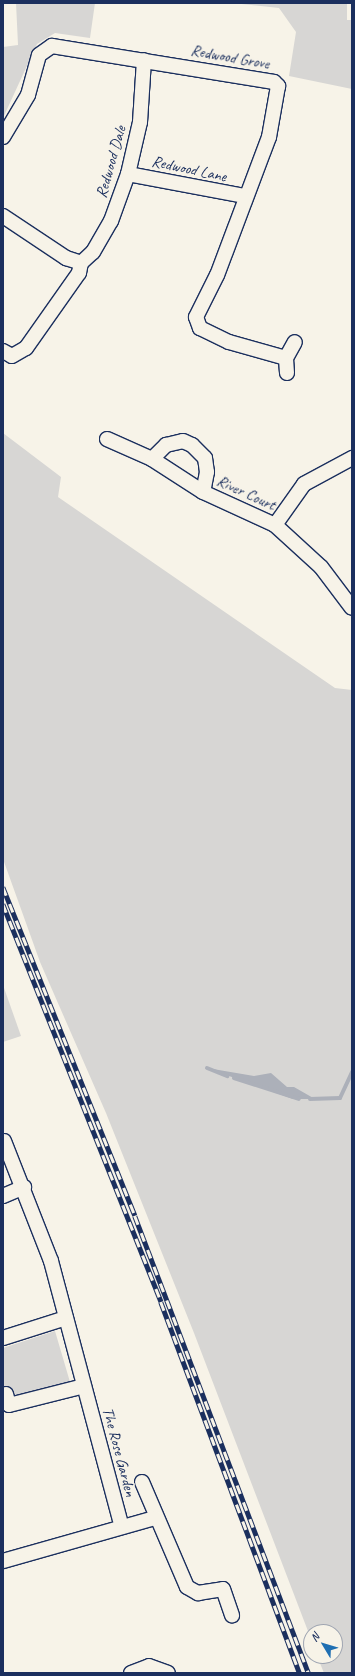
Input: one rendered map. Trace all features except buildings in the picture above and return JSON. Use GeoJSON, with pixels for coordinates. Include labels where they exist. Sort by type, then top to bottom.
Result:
{"type":"FeatureCollection","features":[{"type":"Feature","properties":{"kind":"street","name":"Redwood Grove"},"geometry":{"type":"LineString","coordinates":[[3,137],[28,95],[39,56],[52,46],[274,82],[278,86],[269,137],[250,191],[244,196],[218,275],[196,317],[200,328],[229,342],[286,358]]}},
{"type":"Feature","properties":{"kind":"street","name":"Redwood Dale"},"geometry":{"type":"LineString","coordinates":[[3,351],[12,356],[26,348],[79,273],[81,263],[93,252],[111,221],[128,174],[140,122],[144,60]]}},
{"type":"Feature","properties":{"kind":"street","name":"Redwood Lane"},"geometry":{"type":"LineString","coordinates":[[128,174],[244,196]]}},
{"type":"Feature","properties":{"kind":"street"},"geometry":{"type":"LineString","coordinates":[[3,216],[66,258],[81,263]]}},
{"type":"Feature","properties":{"kind":"street"},"geometry":{"type":"LineString","coordinates":[[287,373],[286,358],[295,342]]}},
{"type":"Feature","properties":{"kind":"street","name":"River Court"},"geometry":{"type":"LineString","coordinates":[[108,439],[152,459],[203,492],[275,526],[321,567],[352,608]]}},
{"type":"Feature","properties":{"kind":"street","name":"River Court"},"geometry":{"type":"LineString","coordinates":[[152,459],[166,445],[182,442],[192,445],[205,458],[208,472],[203,492]]}},
{"type":"Feature","properties":{"kind":"street"},"geometry":{"type":"LineString","coordinates":[[275,526],[304,484],[352,458]]}},
{"type":"Feature","properties":{"kind":"street","name":"The Rose Garden"},"geometry":{"type":"LineString","coordinates":[[4,1141],[24,1188],[51,1261],[122,1527]]}},
{"type":"Feature","properties":{"kind":"street"},"geometry":{"type":"LineString","coordinates":[[3,1196],[24,1188]]}},
{"type":"Feature","properties":{"kind":"street"},"geometry":{"type":"LineString","coordinates":[[3,1338],[66,1318]]}},
{"type":"Feature","properties":{"kind":"street"},"geometry":{"type":"LineString","coordinates":[[6,1394],[9,1405],[84,1386]]}},
{"type":"Feature","properties":{"kind":"street","name":"The Rose Garden"},"geometry":{"type":"LineString","coordinates":[[142,1482],[155,1518],[187,1587],[198,1593],[223,1589],[232,1615]]}},
{"type":"Feature","properties":{"kind":"street"},"geometry":{"type":"LineString","coordinates":[[3,1560],[155,1518]]}},
{"type":"Feature","properties":{"kind":"street"},"geometry":{"type":"LineString","coordinates":[[131,1673],[149,1666],[168,1673]]}},
{"type":"Feature","properties":{"kind":"shaded area"},"geometry":{"type":"Polygon","coordinates":[[[16,3],[95,3],[90,38],[55,33],[37,44],[3,118],[3,47],[18,45],[16,3]]]}},
{"type":"Feature","properties":{"kind":"shaded area"},"geometry":{"type":"Polygon","coordinates":[[[232,3],[347,3],[347,20],[352,20],[352,89],[289,76],[296,32],[279,8],[232,3]]]}},
{"type":"Feature","properties":{"kind":"shaded area"},"geometry":{"type":"Polygon","coordinates":[[[3,433],[61,477],[58,497],[335,688],[352,690],[352,1673],[324,1673],[320,1664],[343,1664],[343,1624],[305,1624],[194,1333],[106,1113],[40,962],[3,859],[3,433]]]}},
{"type":"Feature","properties":{"kind":"shaded area"},"geometry":{"type":"Polygon","coordinates":[[[3,985],[21,1036],[3,1042],[3,985]]]}},
{"type":"Feature","properties":{"kind":"shaded area"},"geometry":{"type":"Polygon","coordinates":[[[207,1068],[254,1076],[271,1073],[287,1087],[294,1087],[315,1099],[293,1099],[207,1068]]]}},
{"type":"Feature","properties":{"kind":"shaded area"},"geometry":{"type":"Polygon","coordinates":[[[55,1331],[70,1382],[17,1396],[9,1388],[3,1389],[3,1348],[55,1331]]]}},
{"type":"Feature","properties":{"kind":"waterway"},"geometry":{"type":"LineString","coordinates":[[207,1068],[227,1076]]}},
{"type":"Feature","properties":{"kind":"waterway"},"geometry":{"type":"LineString","coordinates":[[310,1099],[340,1098],[352,1072]]}},
{"type":"Feature","properties":{"kind":"waterway"},"geometry":{"type":"LineString","coordinates":[[234,1078],[299,1099]]}},
{"type":"Feature","properties":{"kind":"railway"},"geometry":{"type":"LineString","coordinates":[[3,887],[135,1216],[309,1673]]}},
{"type":"Feature","properties":{"kind":"railway"},"geometry":{"type":"LineString","coordinates":[[3,904],[161,1302],[300,1673]]}}]}
